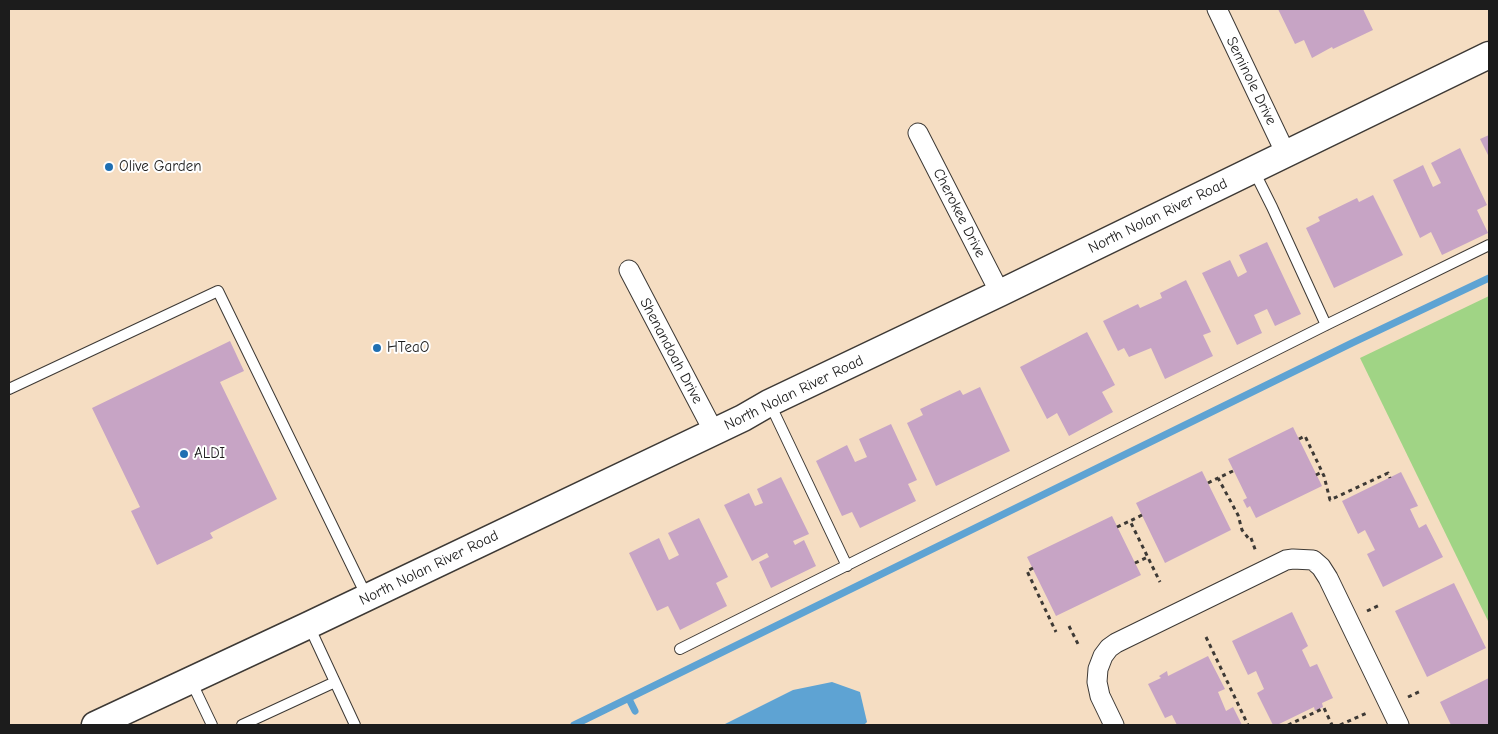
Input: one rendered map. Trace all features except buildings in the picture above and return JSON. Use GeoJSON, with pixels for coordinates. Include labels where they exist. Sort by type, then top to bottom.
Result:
{"type":"FeatureCollection","features":[{"type":"Feature","properties":{"kind":"main road","name":"North Nolan River Road"},"geometry":{"type":"LineString","coordinates":[[95,725],[368,598],[714,432],[769,403],[1000,294],[1489,55]]}},
{"type":"Feature","properties":{"kind":"street","name":"Seminole Drive"},"geometry":{"type":"LineString","coordinates":[[1217,9],[1286,154]]}},
{"type":"Feature","properties":{"kind":"street","name":"Cherokee Drive"},"geometry":{"type":"LineString","coordinates":[[918,133],[1000,294]]}},
{"type":"Feature","properties":{"kind":"street","name":"Shenandoah Drive"},"geometry":{"type":"LineString","coordinates":[[629,270],[714,432]]}},
{"type":"Feature","properties":{"kind":"street"},"geometry":{"type":"LineString","coordinates":[[1114,725],[1100,696],[1097,682],[1098,669],[1103,656],[1109,648],[1293,558],[1313,560],[1321,567],[1328,578],[1399,725]]}},
{"type":"Feature","properties":{"kind":"lane"},"geometry":{"type":"LineString","coordinates":[[1253,170],[1272,206],[1326,325]]}},
{"type":"Feature","properties":{"kind":"lane"},"geometry":{"type":"LineString","coordinates":[[680,649],[1489,245]]}},
{"type":"Feature","properties":{"kind":"lane"},"geometry":{"type":"LineString","coordinates":[[9,389],[218,291],[368,598]]}},
{"type":"Feature","properties":{"kind":"lane"},"geometry":{"type":"LineString","coordinates":[[769,403],[847,566]]}},
{"type":"Feature","properties":{"kind":"lane"},"geometry":{"type":"LineString","coordinates":[[309,625],[355,725]]}},
{"type":"Feature","properties":{"kind":"lane"},"geometry":{"type":"LineString","coordinates":[[190,680],[212,725]]}},
{"type":"Feature","properties":{"kind":"lane"},"geometry":{"type":"LineString","coordinates":[[242,725],[334,682]]}},
{"type":"Feature","properties":{"kind":"path"},"geometry":{"type":"LineString","coordinates":[[1299,439],[1305,436],[1324,476],[1330,500],[1388,473],[1390,478]]}},
{"type":"Feature","properties":{"kind":"path"},"geometry":{"type":"LineString","coordinates":[[1208,483],[1233,471]]}},
{"type":"Feature","properties":{"kind":"path"},"geometry":{"type":"LineString","coordinates":[[1316,475],[1322,472]]}},
{"type":"Feature","properties":{"kind":"path"},"geometry":{"type":"LineString","coordinates":[[1218,478],[1238,516],[1242,530],[1249,539]]}},
{"type":"Feature","properties":{"kind":"path"},"geometry":{"type":"LineString","coordinates":[[1117,527],[1142,515]]}},
{"type":"Feature","properties":{"kind":"path"},"geometry":{"type":"LineString","coordinates":[[1130,521],[1160,582]]}},
{"type":"Feature","properties":{"kind":"path"},"geometry":{"type":"LineString","coordinates":[[1135,563],[1148,557]]}},
{"type":"Feature","properties":{"kind":"path"},"geometry":{"type":"LineString","coordinates":[[1032,568],[1026,571],[1056,632]]}},
{"type":"Feature","properties":{"kind":"path"},"geometry":{"type":"LineString","coordinates":[[1069,626],[1079,646]]}},
{"type":"Feature","properties":{"kind":"path"},"geometry":{"type":"LineString","coordinates":[[1206,637],[1248,725]]}},
{"type":"Feature","properties":{"kind":"path"},"geometry":{"type":"LineString","coordinates":[[1288,725],[1324,708],[1332,725]]}},
{"type":"Feature","properties":{"kind":"path"},"geometry":{"type":"LineString","coordinates":[[1340,725],[1357,717]]}},
{"type":"Feature","properties":{"kind":"green space"},"geometry":{"type":"Polygon","coordinates":[[[1489,296],[1489,623],[1360,358],[1489,296]]]}},
{"type":"Feature","properties":{"kind":"water"},"geometry":{"type":"Polygon","coordinates":[[[832,682],[860,692],[867,722],[864,725],[723,725],[793,690],[832,682]]]}},
{"type":"Feature","properties":{"kind":"waterway"},"geometry":{"type":"LineString","coordinates":[[574,725],[1352,343],[1489,278]]}},
{"type":"Feature","properties":{"kind":"waterway"},"geometry":{"type":"LineString","coordinates":[[629,699],[635,711]]}},
{"type":"Feature","properties":{"kind":"place","name":"Olive Garden"},"geometry":{"type":"Point","coordinates":[109,167]}},
{"type":"Feature","properties":{"kind":"place","name":"HTeaO"},"geometry":{"type":"Point","coordinates":[377,348]}},
{"type":"Feature","properties":{"kind":"place","name":"ALDI"},"geometry":{"type":"Point","coordinates":[184,454]}}]}
